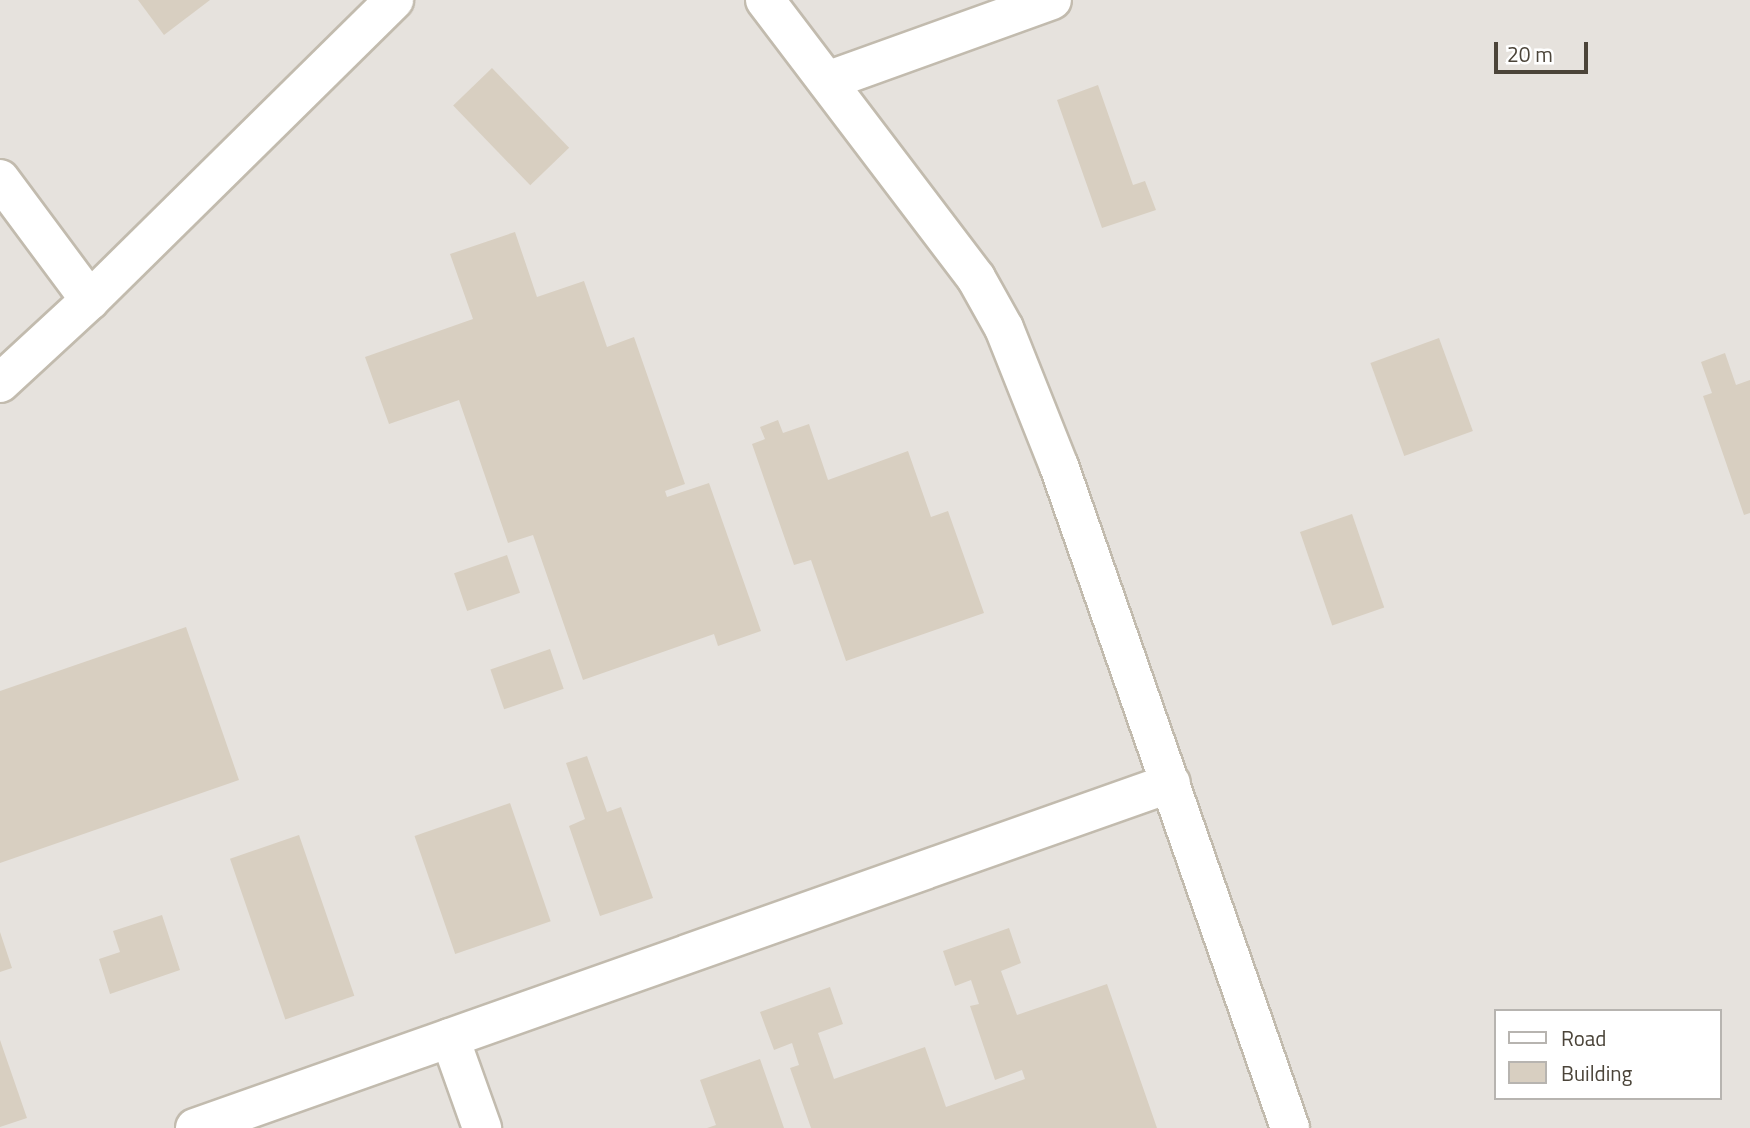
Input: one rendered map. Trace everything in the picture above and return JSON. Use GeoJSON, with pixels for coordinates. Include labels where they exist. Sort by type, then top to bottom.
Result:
{"type":"FeatureCollection","features":[{"type":"Feature","properties":{"kind":"lane"},"geometry":{"type":"LineString","coordinates":[[0,383],[90,300],[394,0]]}},
{"type":"Feature","properties":{"kind":"lane"},"geometry":{"type":"LineString","coordinates":[[765,0],[976,278],[1004,328],[1059,466],[1290,1128]]}},
{"type":"Feature","properties":{"kind":"lane"},"geometry":{"type":"LineString","coordinates":[[827,82],[1052,0]]}},
{"type":"Feature","properties":{"kind":"lane"},"geometry":{"type":"LineString","coordinates":[[0,179],[90,300]]}},
{"type":"Feature","properties":{"kind":"lane"},"geometry":{"type":"LineString","coordinates":[[195,1128],[1171,783]]}},
{"type":"Feature","properties":{"kind":"lane"},"geometry":{"type":"LineString","coordinates":[[450,1038],[482,1128]]}},
{"type":"Feature","properties":{"kind":"shaded area"},"geometry":{"type":"Polygon","coordinates":[[[0,0],[1750,0],[1750,1128],[0,1128],[0,0]]]}},
{"type":"Feature","properties":{"kind":"building"},"geometry":{"type":"Polygon","coordinates":[[[138,0],[210,0],[164,35],[138,0]]]}},
{"type":"Feature","properties":{"kind":"building"},"geometry":{"type":"Polygon","coordinates":[[[492,68],[569,148],[530,185],[453,106],[492,68]]]}},
{"type":"Feature","properties":{"kind":"building"},"geometry":{"type":"Polygon","coordinates":[[[1098,85],[1133,185],[1145,181],[1156,210],[1102,228],[1057,100],[1098,85]]]}},
{"type":"Feature","properties":{"kind":"building"},"geometry":{"type":"Polygon","coordinates":[[[515,232],[537,297],[584,281],[607,347],[634,337],[685,484],[665,491],[667,497],[709,483],[761,631],[718,646],[714,634],[583,680],[533,535],[508,543],[459,400],[389,424],[365,357],[473,319],[450,254],[515,232]]]}},
{"type":"Feature","properties":{"kind":"building"},"geometry":{"type":"Polygon","coordinates":[[[1439,338],[1473,431],[1404,456],[1370,363],[1439,338]]]}},
{"type":"Feature","properties":{"kind":"building"},"geometry":{"type":"Polygon","coordinates":[[[1725,353],[1736,385],[1750,380],[1750,513],[1744,515],[1703,396],[1712,393],[1701,362],[1725,353]]]}},
{"type":"Feature","properties":{"kind":"building"},"geometry":{"type":"Polygon","coordinates":[[[778,420],[783,433],[809,424],[828,480],[908,451],[931,517],[948,511],[984,613],[846,661],[811,560],[794,565],[752,444],[765,439],[760,427],[778,420]]]}},
{"type":"Feature","properties":{"kind":"building"},"geometry":{"type":"Polygon","coordinates":[[[1352,514],[1384,608],[1332,626],[1300,532],[1352,514]]]}},
{"type":"Feature","properties":{"kind":"building"},"geometry":{"type":"Polygon","coordinates":[[[507,555],[520,593],[467,611],[454,573],[507,555]]]}},
{"type":"Feature","properties":{"kind":"building"},"geometry":{"type":"Polygon","coordinates":[[[186,627],[239,780],[0,863],[0,691],[186,627]]]}},
{"type":"Feature","properties":{"kind":"building"},"geometry":{"type":"Polygon","coordinates":[[[550,649],[564,689],[504,709],[490,670],[550,649]]]}},
{"type":"Feature","properties":{"kind":"building"},"geometry":{"type":"Polygon","coordinates":[[[587,756],[607,812],[621,807],[653,898],[600,916],[569,826],[585,819],[566,763],[587,756]]]}},
{"type":"Feature","properties":{"kind":"building"},"geometry":{"type":"Polygon","coordinates":[[[510,803],[551,921],[455,954],[415,836],[510,803]]]}},
{"type":"Feature","properties":{"kind":"building"},"geometry":{"type":"Polygon","coordinates":[[[299,835],[354,996],[285,1020],[230,859],[299,835]]]}},
{"type":"Feature","properties":{"kind":"building"},"geometry":{"type":"Polygon","coordinates":[[[162,915],[180,970],[110,994],[99,959],[120,952],[113,931],[162,915]]]}},
{"type":"Feature","properties":{"kind":"building"},"geometry":{"type":"Polygon","coordinates":[[[1009,928],[1021,963],[1001,971],[1017,1015],[1107,984],[1157,1128],[811,1128],[790,1068],[799,1065],[792,1043],[774,1050],[760,1012],[830,987],[843,1024],[818,1033],[834,1079],[925,1047],[946,1107],[1025,1079],[1022,1070],[995,1080],[970,1006],[979,1004],[971,980],[955,986],[943,951],[1009,928]]]}},
{"type":"Feature","properties":{"kind":"building"},"geometry":{"type":"Polygon","coordinates":[[[0,932],[12,968],[0,972],[0,932]]]}},
{"type":"Feature","properties":{"kind":"building"},"geometry":{"type":"Polygon","coordinates":[[[0,1040],[27,1118],[0,1127],[0,1040]]]}},
{"type":"Feature","properties":{"kind":"building"},"geometry":{"type":"Polygon","coordinates":[[[760,1059],[784,1128],[707,1128],[716,1125],[700,1080],[760,1059]]]}}]}
